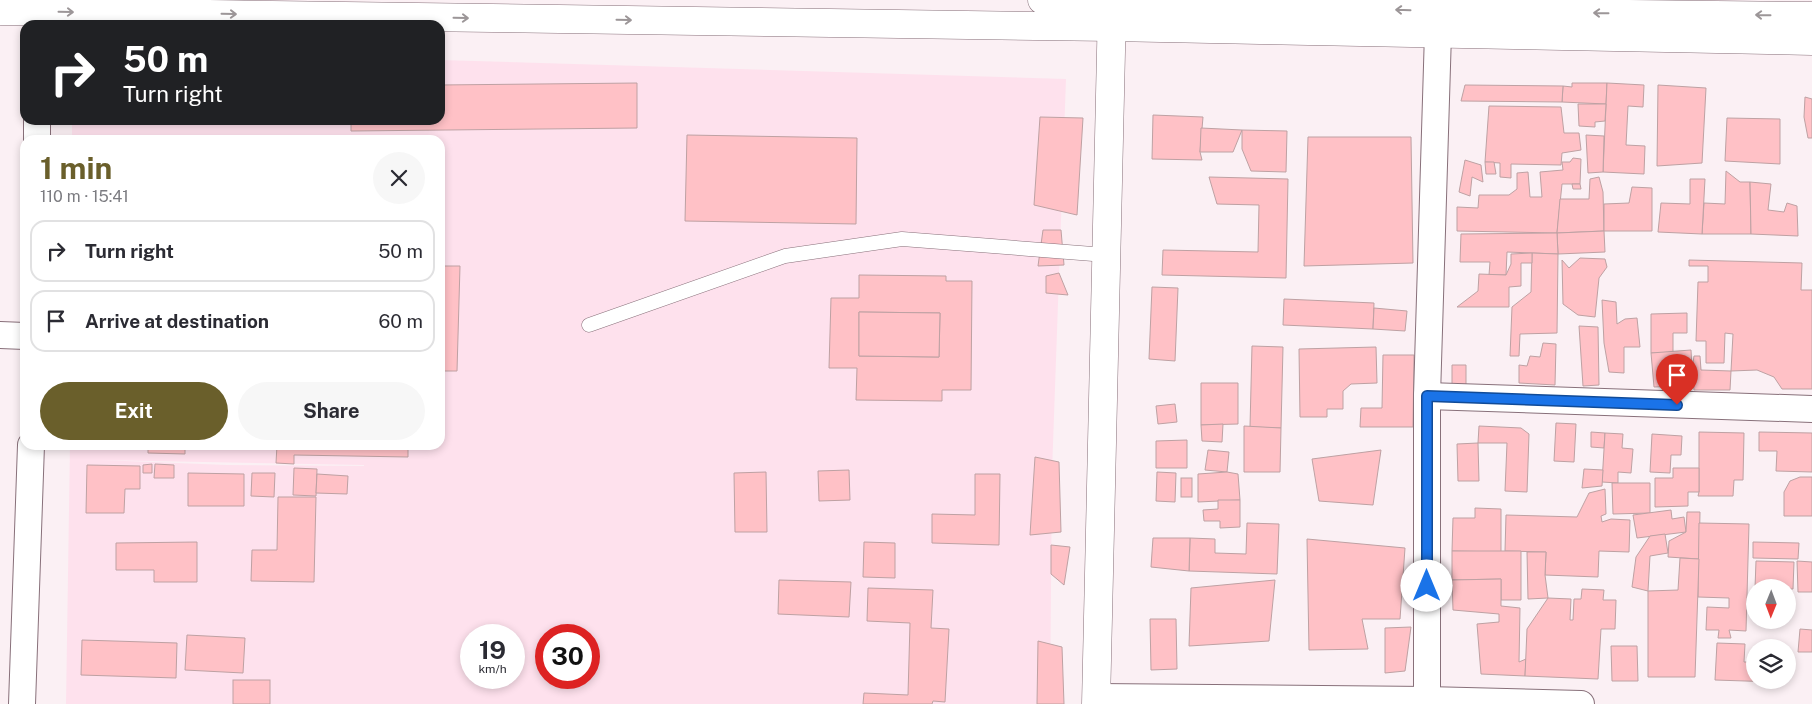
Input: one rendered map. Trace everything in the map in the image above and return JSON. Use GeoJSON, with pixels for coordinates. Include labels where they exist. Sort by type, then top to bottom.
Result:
{"type":"FeatureCollection","features":[{"type":"Feature","properties":{"kind":"street"},"geometry":{"type":"LineString","coordinates":[[1042,0],[1112,9]]}},
{"type":"Feature","properties":{"kind":"street"},"geometry":{"type":"LineString","coordinates":[[1112,9],[1096,701],[1426,700],[1581,704]]}},
{"type":"Feature","properties":{"kind":"street"},"geometry":{"type":"LineString","coordinates":[[0,11],[40,18],[1112,9],[1444,15],[1812,16]]}},
{"type":"Feature","properties":{"kind":"street"},"geometry":{"type":"LineString","coordinates":[[1444,15],[1812,41]]}},
{"type":"Feature","properties":{"kind":"street"},"geometry":{"type":"LineString","coordinates":[[1426,700],[1427,396],[1444,15]]}},
{"type":"Feature","properties":{"kind":"street"},"geometry":{"type":"LineString","coordinates":[[0,335],[20,336]]}},
{"type":"Feature","properties":{"kind":"street"},"geometry":{"type":"LineString","coordinates":[[1427,396],[1812,409]]}},
{"type":"Feature","properties":{"kind":"street"},"geometry":{"type":"LineString","coordinates":[[22,704],[31,450]]}},
{"type":"Feature","properties":{"kind":"lane"},"geometry":{"type":"LineString","coordinates":[[589,326],[785,256],[902,239],[1106,255]]}},
{"type":"Feature","properties":{"kind":"shaded area"},"geometry":{"type":"Polygon","coordinates":[[[445,60],[1066,79],[1052,472],[1050,704],[66,704],[70,450],[445,450],[445,135],[72,135],[72,125],[445,125],[445,60]],[[100,460],[227,465],[364,465],[100,460]]]}},
{"type":"Feature","properties":{"kind":"building"},"geometry":{"type":"Polygon","coordinates":[[[637,83],[637,128],[351,131],[351,125],[445,125],[445,85],[637,83]]]}},
{"type":"Feature","properties":{"kind":"building"},"geometry":{"type":"Polygon","coordinates":[[[1572,83],[1607,83],[1606,104],[1562,102],[1563,86],[1572,87],[1572,83]]]}},
{"type":"Feature","properties":{"kind":"building"},"geometry":{"type":"Polygon","coordinates":[[[1607,83],[1644,85],[1643,107],[1628,106],[1626,145],[1645,146],[1644,174],[1603,172],[1607,83]]]}},
{"type":"Feature","properties":{"kind":"building"},"geometry":{"type":"Polygon","coordinates":[[[1465,85],[1563,86],[1562,102],[1461,101],[1465,85]]]}},
{"type":"Feature","properties":{"kind":"building"},"geometry":{"type":"Polygon","coordinates":[[[1658,85],[1706,88],[1702,163],[1657,166],[1658,85]]]}},
{"type":"Feature","properties":{"kind":"building"},"geometry":{"type":"Polygon","coordinates":[[[1805,97],[1812,99],[1812,138],[1808,138],[1804,117],[1805,97]]]}},
{"type":"Feature","properties":{"kind":"building"},"geometry":{"type":"Polygon","coordinates":[[[1578,104],[1606,104],[1605,121],[1595,122],[1595,127],[1579,126],[1578,104]]]}},
{"type":"Feature","properties":{"kind":"building"},"geometry":{"type":"Polygon","coordinates":[[[1489,106],[1561,107],[1564,133],[1579,133],[1581,150],[1562,153],[1561,165],[1511,164],[1511,178],[1500,177],[1500,163],[1485,162],[1489,106]]]}},
{"type":"Feature","properties":{"kind":"building"},"geometry":{"type":"Polygon","coordinates":[[[1153,115],[1203,117],[1200,152],[1202,160],[1152,159],[1153,115]]]}},
{"type":"Feature","properties":{"kind":"building"},"geometry":{"type":"Polygon","coordinates":[[[1040,117],[1083,118],[1077,215],[1034,205],[1040,117]]]}},
{"type":"Feature","properties":{"kind":"building"},"geometry":{"type":"Polygon","coordinates":[[[1727,118],[1780,119],[1780,164],[1725,161],[1727,118]]]}},
{"type":"Feature","properties":{"kind":"building"},"geometry":{"type":"Polygon","coordinates":[[[1201,128],[1242,130],[1233,152],[1200,152],[1201,128]]]}},
{"type":"Feature","properties":{"kind":"building"},"geometry":{"type":"Polygon","coordinates":[[[1242,130],[1287,131],[1286,172],[1251,171],[1242,149],[1242,130]]]}},
{"type":"Feature","properties":{"kind":"building"},"geometry":{"type":"Polygon","coordinates":[[[687,135],[857,138],[856,224],[685,221],[687,135]]]}},
{"type":"Feature","properties":{"kind":"building"},"geometry":{"type":"Polygon","coordinates":[[[1586,135],[1604,136],[1603,172],[1588,173],[1586,135]]]}},
{"type":"Feature","properties":{"kind":"building"},"geometry":{"type":"Polygon","coordinates":[[[1308,137],[1411,137],[1413,263],[1304,266],[1308,137]]]}},
{"type":"Feature","properties":{"kind":"building"},"geometry":{"type":"Polygon","coordinates":[[[1573,158],[1581,159],[1580,184],[1562,184],[1557,233],[1457,231],[1457,207],[1478,208],[1479,195],[1509,195],[1517,189],[1517,173],[1528,172],[1530,197],[1542,197],[1540,172],[1563,170],[1562,162],[1570,162],[1573,158]]]}},
{"type":"Feature","properties":{"kind":"building"},"geometry":{"type":"Polygon","coordinates":[[[1465,160],[1481,165],[1483,182],[1472,177],[1470,196],[1459,192],[1465,160]]]}},
{"type":"Feature","properties":{"kind":"building"},"geometry":{"type":"Polygon","coordinates":[[[1485,162],[1494,162],[1496,174],[1486,174],[1485,162]]]}},
{"type":"Feature","properties":{"kind":"building"},"geometry":{"type":"Polygon","coordinates":[[[1726,171],[1740,182],[1750,182],[1751,234],[1702,234],[1704,203],[1725,204],[1726,171]]]}},
{"type":"Feature","properties":{"kind":"building"},"geometry":{"type":"Polygon","coordinates":[[[1209,177],[1288,179],[1286,278],[1162,275],[1163,250],[1258,252],[1259,205],[1217,204],[1209,177]]]}},
{"type":"Feature","properties":{"kind":"building"},"geometry":{"type":"Polygon","coordinates":[[[1599,177],[1603,192],[1604,231],[1557,233],[1560,199],[1589,199],[1590,179],[1599,177]]]}},
{"type":"Feature","properties":{"kind":"building"},"geometry":{"type":"Polygon","coordinates":[[[1690,179],[1705,179],[1702,234],[1658,232],[1661,203],[1690,204],[1690,179]]]}},
{"type":"Feature","properties":{"kind":"building"},"geometry":{"type":"Polygon","coordinates":[[[1750,182],[1771,184],[1768,210],[1784,212],[1787,203],[1797,206],[1798,236],[1751,234],[1750,182]]]}},
{"type":"Feature","properties":{"kind":"building"},"geometry":{"type":"Polygon","coordinates":[[[1572,184],[1580,184],[1581,189],[1573,189],[1572,184]]]}},
{"type":"Feature","properties":{"kind":"building"},"geometry":{"type":"Polygon","coordinates":[[[1632,187],[1652,188],[1652,231],[1604,231],[1604,204],[1629,203],[1632,187]]]}},
{"type":"Feature","properties":{"kind":"building"},"geometry":{"type":"Polygon","coordinates":[[[1043,230],[1061,230],[1064,265],[1038,266],[1043,230]]]}},
{"type":"Feature","properties":{"kind":"building"},"geometry":{"type":"Polygon","coordinates":[[[1604,231],[1605,252],[1558,254],[1557,233],[1604,231]]]}},
{"type":"Feature","properties":{"kind":"building"},"geometry":{"type":"Polygon","coordinates":[[[1557,233],[1558,254],[1507,252],[1506,275],[1489,275],[1490,262],[1460,262],[1461,234],[1557,233]]]}},
{"type":"Feature","properties":{"kind":"building"},"geometry":{"type":"Polygon","coordinates":[[[1532,253],[1558,254],[1557,333],[1520,334],[1519,356],[1510,356],[1512,307],[1531,292],[1532,253]]]}},
{"type":"Feature","properties":{"kind":"building"},"geometry":{"type":"Polygon","coordinates":[[[1532,253],[1532,263],[1521,263],[1521,286],[1509,287],[1509,307],[1457,307],[1478,291],[1479,274],[1506,275],[1511,264],[1511,254],[1532,253]]]}},
{"type":"Feature","properties":{"kind":"building"},"geometry":{"type":"Polygon","coordinates":[[[1580,258],[1605,259],[1607,267],[1599,278],[1595,317],[1578,315],[1563,304],[1562,260],[1569,268],[1580,258]]]}},
{"type":"Feature","properties":{"kind":"building"},"geometry":{"type":"Polygon","coordinates":[[[1689,260],[1802,263],[1801,290],[1812,290],[1812,389],[1782,389],[1774,377],[1757,370],[1731,371],[1733,334],[1725,333],[1724,363],[1706,363],[1706,341],[1696,341],[1698,282],[1708,282],[1708,266],[1689,266],[1689,260]]]}},
{"type":"Feature","properties":{"kind":"building"},"geometry":{"type":"Polygon","coordinates":[[[445,266],[460,266],[457,371],[445,371],[445,266]]]}},
{"type":"Feature","properties":{"kind":"building"},"geometry":{"type":"Polygon","coordinates":[[[1059,273],[1068,295],[1046,293],[1046,276],[1059,273]]]}},
{"type":"Feature","properties":{"kind":"building"},"geometry":{"type":"Polygon","coordinates":[[[859,275],[946,276],[946,281],[972,281],[971,390],[942,390],[942,401],[856,400],[857,368],[829,368],[831,298],[859,298],[859,275]],[[859,312],[859,356],[939,357],[940,313],[859,312]]]}},
{"type":"Feature","properties":{"kind":"building"},"geometry":{"type":"Polygon","coordinates":[[[1152,287],[1178,288],[1175,361],[1149,359],[1152,287]]]}},
{"type":"Feature","properties":{"kind":"building"},"geometry":{"type":"Polygon","coordinates":[[[1284,299],[1374,303],[1373,329],[1283,325],[1284,299]]]}},
{"type":"Feature","properties":{"kind":"building"},"geometry":{"type":"Polygon","coordinates":[[[1602,300],[1616,302],[1617,324],[1625,319],[1637,318],[1640,347],[1624,347],[1624,373],[1609,372],[1604,343],[1602,300]]]}},
{"type":"Feature","properties":{"kind":"building"},"geometry":{"type":"Polygon","coordinates":[[[1374,308],[1407,311],[1405,331],[1373,329],[1374,308]]]}},
{"type":"Feature","properties":{"kind":"building"},"geometry":{"type":"Polygon","coordinates":[[[859,312],[940,313],[939,357],[859,356],[859,312]]]}},
{"type":"Feature","properties":{"kind":"building"},"geometry":{"type":"Polygon","coordinates":[[[1687,313],[1687,333],[1673,333],[1673,353],[1651,353],[1651,314],[1687,313]]]}},
{"type":"Feature","properties":{"kind":"building"},"geometry":{"type":"Polygon","coordinates":[[[1579,326],[1598,327],[1599,385],[1583,386],[1579,326]]]}},
{"type":"Feature","properties":{"kind":"building"},"geometry":{"type":"Polygon","coordinates":[[[1543,343],[1556,344],[1555,385],[1519,383],[1519,365],[1527,366],[1530,356],[1540,357],[1543,343]]]}},
{"type":"Feature","properties":{"kind":"building"},"geometry":{"type":"Polygon","coordinates":[[[1252,346],[1283,347],[1281,428],[1250,427],[1252,346]]]}},
{"type":"Feature","properties":{"kind":"building"},"geometry":{"type":"Polygon","coordinates":[[[1376,347],[1377,383],[1351,384],[1343,391],[1343,409],[1327,409],[1327,417],[1300,417],[1299,349],[1376,347]]]}},
{"type":"Feature","properties":{"kind":"building"},"geometry":{"type":"Polygon","coordinates":[[[1691,350],[1692,369],[1681,369],[1682,386],[1654,387],[1651,353],[1691,350]]]}},
{"type":"Feature","properties":{"kind":"building"},"geometry":{"type":"Polygon","coordinates":[[[1383,355],[1414,355],[1413,427],[1360,427],[1361,408],[1382,408],[1383,355]]]}},
{"type":"Feature","properties":{"kind":"building"},"geometry":{"type":"Polygon","coordinates":[[[1694,356],[1700,356],[1701,370],[1731,371],[1730,390],[1694,390],[1692,369],[1694,356]]]}},
{"type":"Feature","properties":{"kind":"building"},"geometry":{"type":"Polygon","coordinates":[[[1452,365],[1466,365],[1466,387],[1452,386],[1452,365]]]}},
{"type":"Feature","properties":{"kind":"building"},"geometry":{"type":"Polygon","coordinates":[[[1201,383],[1238,383],[1238,424],[1201,425],[1201,383]]]}},
{"type":"Feature","properties":{"kind":"building"},"geometry":{"type":"Polygon","coordinates":[[[1175,404],[1177,422],[1158,424],[1156,406],[1175,404]]]}},
{"type":"Feature","properties":{"kind":"building"},"geometry":{"type":"Polygon","coordinates":[[[1556,423],[1576,424],[1574,462],[1554,461],[1556,423]]]}},
{"type":"Feature","properties":{"kind":"building"},"geometry":{"type":"Polygon","coordinates":[[[1223,424],[1222,442],[1202,441],[1201,425],[1223,424]]]}},
{"type":"Feature","properties":{"kind":"building"},"geometry":{"type":"Polygon","coordinates":[[[1244,426],[1281,428],[1280,472],[1244,472],[1244,426]]]}},
{"type":"Feature","properties":{"kind":"building"},"geometry":{"type":"Polygon","coordinates":[[[1479,426],[1521,428],[1529,434],[1527,492],[1505,491],[1507,443],[1478,443],[1479,426]]]}},
{"type":"Feature","properties":{"kind":"building"},"geometry":{"type":"Polygon","coordinates":[[[1591,432],[1605,433],[1604,448],[1591,447],[1591,432]]]}},
{"type":"Feature","properties":{"kind":"building"},"geometry":{"type":"Polygon","coordinates":[[[1699,432],[1744,433],[1743,480],[1734,480],[1733,496],[1698,496],[1699,432]]]}},
{"type":"Feature","properties":{"kind":"building"},"geometry":{"type":"Polygon","coordinates":[[[1759,432],[1812,433],[1812,472],[1776,471],[1777,451],[1759,451],[1759,432]]]}},
{"type":"Feature","properties":{"kind":"building"},"geometry":{"type":"Polygon","coordinates":[[[1605,433],[1623,434],[1622,448],[1633,449],[1631,473],[1618,472],[1618,483],[1602,482],[1605,433]]]}},
{"type":"Feature","properties":{"kind":"building"},"geometry":{"type":"Polygon","coordinates":[[[1652,434],[1682,436],[1681,455],[1671,455],[1670,473],[1650,472],[1652,434]]]}},
{"type":"Feature","properties":{"kind":"building"},"geometry":{"type":"Polygon","coordinates":[[[1187,440],[1187,468],[1156,468],[1156,441],[1187,440]]]}},
{"type":"Feature","properties":{"kind":"building"},"geometry":{"type":"Polygon","coordinates":[[[1478,443],[1479,481],[1458,481],[1457,444],[1478,443]]]}},
{"type":"Feature","properties":{"kind":"building"},"geometry":{"type":"Polygon","coordinates":[[[148,450],[185,450],[185,454],[148,453],[148,450]]]}},
{"type":"Feature","properties":{"kind":"building"},"geometry":{"type":"Polygon","coordinates":[[[277,450],[408,450],[408,457],[294,455],[294,464],[276,463],[277,450]]]}},
{"type":"Feature","properties":{"kind":"building"},"geometry":{"type":"Polygon","coordinates":[[[1208,450],[1229,452],[1227,472],[1205,470],[1208,450]]]}},
{"type":"Feature","properties":{"kind":"building"},"geometry":{"type":"Polygon","coordinates":[[[1381,450],[1373,505],[1319,501],[1312,459],[1381,450]]]}},
{"type":"Feature","properties":{"kind":"building"},"geometry":{"type":"Polygon","coordinates":[[[1035,457],[1059,462],[1061,532],[1030,535],[1035,457]]]}},
{"type":"Feature","properties":{"kind":"building"},"geometry":{"type":"Polygon","coordinates":[[[152,464],[152,473],[143,473],[143,465],[152,464]]]}},
{"type":"Feature","properties":{"kind":"building"},"geometry":{"type":"Polygon","coordinates":[[[155,464],[174,465],[174,478],[154,478],[155,464]]]}},
{"type":"Feature","properties":{"kind":"building"},"geometry":{"type":"Polygon","coordinates":[[[87,465],[140,466],[140,489],[125,489],[124,513],[86,513],[87,465]]]}},
{"type":"Feature","properties":{"kind":"building"},"geometry":{"type":"Polygon","coordinates":[[[294,468],[317,469],[316,496],[293,495],[294,468]]]}},
{"type":"Feature","properties":{"kind":"building"},"geometry":{"type":"Polygon","coordinates":[[[1673,468],[1699,468],[1699,492],[1688,492],[1688,506],[1655,507],[1655,478],[1673,478],[1673,468]]]}},
{"type":"Feature","properties":{"kind":"building"},"geometry":{"type":"Polygon","coordinates":[[[1584,469],[1603,470],[1602,486],[1582,488],[1584,469]]]}},
{"type":"Feature","properties":{"kind":"building"},"geometry":{"type":"Polygon","coordinates":[[[849,470],[850,500],[819,501],[818,471],[849,470]]]}},
{"type":"Feature","properties":{"kind":"building"},"geometry":{"type":"Polygon","coordinates":[[[766,472],[767,532],[735,532],[734,473],[766,472]]]}},
{"type":"Feature","properties":{"kind":"building"},"geometry":{"type":"Polygon","coordinates":[[[1157,472],[1176,473],[1175,502],[1156,501],[1157,472]]]}},
{"type":"Feature","properties":{"kind":"building"},"geometry":{"type":"Polygon","coordinates":[[[1227,472],[1238,474],[1240,500],[1198,502],[1198,474],[1227,472]]]}},
{"type":"Feature","properties":{"kind":"building"},"geometry":{"type":"Polygon","coordinates":[[[188,473],[244,474],[244,506],[188,506],[188,473]]]}},
{"type":"Feature","properties":{"kind":"building"},"geometry":{"type":"Polygon","coordinates":[[[252,473],[275,473],[274,497],[251,496],[252,473]]]}},
{"type":"Feature","properties":{"kind":"building"},"geometry":{"type":"Polygon","coordinates":[[[317,474],[348,476],[347,494],[316,493],[317,474]]]}},
{"type":"Feature","properties":{"kind":"building"},"geometry":{"type":"Polygon","coordinates":[[[975,474],[1000,474],[999,545],[932,543],[932,514],[975,515],[975,474]]]}},
{"type":"Feature","properties":{"kind":"building"},"geometry":{"type":"Polygon","coordinates":[[[1800,477],[1812,477],[1812,516],[1784,516],[1784,492],[1790,481],[1800,477]]]}},
{"type":"Feature","properties":{"kind":"building"},"geometry":{"type":"Polygon","coordinates":[[[1181,478],[1192,478],[1192,497],[1181,497],[1181,478]]]}},
{"type":"Feature","properties":{"kind":"building"},"geometry":{"type":"Polygon","coordinates":[[[1612,483],[1650,483],[1650,513],[1613,514],[1612,483]]]}},
{"type":"Feature","properties":{"kind":"building"},"geometry":{"type":"Polygon","coordinates":[[[1605,489],[1606,514],[1601,516],[1602,522],[1611,519],[1630,520],[1629,552],[1599,551],[1598,577],[1545,575],[1546,552],[1505,551],[1506,515],[1577,517],[1589,493],[1605,489]]]}},
{"type":"Feature","properties":{"kind":"building"},"geometry":{"type":"Polygon","coordinates":[[[278,497],[316,497],[314,582],[251,581],[252,550],[277,550],[278,497]]]}},
{"type":"Feature","properties":{"kind":"building"},"geometry":{"type":"Polygon","coordinates":[[[1218,500],[1240,500],[1240,527],[1220,528],[1220,521],[1204,521],[1203,510],[1218,509],[1218,500]]]}},
{"type":"Feature","properties":{"kind":"building"},"geometry":{"type":"Polygon","coordinates":[[[1475,508],[1501,509],[1501,552],[1452,551],[1453,518],[1475,518],[1475,508]]]}},
{"type":"Feature","properties":{"kind":"building"},"geometry":{"type":"Polygon","coordinates":[[[1671,510],[1672,519],[1684,517],[1686,532],[1637,538],[1633,515],[1671,510]]]}},
{"type":"Feature","properties":{"kind":"building"},"geometry":{"type":"Polygon","coordinates":[[[1687,512],[1700,512],[1699,559],[1668,557],[1669,541],[1686,532],[1687,512]]]}},
{"type":"Feature","properties":{"kind":"building"},"geometry":{"type":"Polygon","coordinates":[[[1247,523],[1279,524],[1277,574],[1189,571],[1190,538],[1215,539],[1215,553],[1246,554],[1247,523]]]}},
{"type":"Feature","properties":{"kind":"building"},"geometry":{"type":"Polygon","coordinates":[[[1699,523],[1749,524],[1746,631],[1729,630],[1731,638],[1718,638],[1719,630],[1706,630],[1707,607],[1729,608],[1729,598],[1698,597],[1699,523]]]}},
{"type":"Feature","properties":{"kind":"building"},"geometry":{"type":"Polygon","coordinates":[[[1665,534],[1668,553],[1650,556],[1648,591],[1632,587],[1636,557],[1650,536],[1665,534]]]}},
{"type":"Feature","properties":{"kind":"building"},"geometry":{"type":"Polygon","coordinates":[[[1153,538],[1190,538],[1189,571],[1151,567],[1153,538]]]}},
{"type":"Feature","properties":{"kind":"building"},"geometry":{"type":"Polygon","coordinates":[[[1307,539],[1405,548],[1400,619],[1362,619],[1368,649],[1309,650],[1307,539]]]}},
{"type":"Feature","properties":{"kind":"building"},"geometry":{"type":"Polygon","coordinates":[[[197,542],[197,582],[154,582],[154,570],[116,570],[116,543],[197,542]]]}},
{"type":"Feature","properties":{"kind":"building"},"geometry":{"type":"Polygon","coordinates":[[[864,542],[895,543],[895,578],[863,577],[864,542]]]}},
{"type":"Feature","properties":{"kind":"building"},"geometry":{"type":"Polygon","coordinates":[[[1753,542],[1799,543],[1798,559],[1753,558],[1753,542]]]}},
{"type":"Feature","properties":{"kind":"building"},"geometry":{"type":"Polygon","coordinates":[[[1051,545],[1070,547],[1064,585],[1051,574],[1051,545]]]}},
{"type":"Feature","properties":{"kind":"building"},"geometry":{"type":"Polygon","coordinates":[[[1452,551],[1521,551],[1521,600],[1501,600],[1501,579],[1452,580],[1452,551]]]}},
{"type":"Feature","properties":{"kind":"building"},"geometry":{"type":"Polygon","coordinates":[[[1527,552],[1546,552],[1545,575],[1548,598],[1528,599],[1527,552]]]}},
{"type":"Feature","properties":{"kind":"building"},"geometry":{"type":"Polygon","coordinates":[[[1680,558],[1699,559],[1695,677],[1648,677],[1648,591],[1678,590],[1680,558]]]}},
{"type":"Feature","properties":{"kind":"building"},"geometry":{"type":"Polygon","coordinates":[[[1756,561],[1794,562],[1793,579],[1755,579],[1756,561]]]}},
{"type":"Feature","properties":{"kind":"building"},"geometry":{"type":"Polygon","coordinates":[[[1797,561],[1812,562],[1812,592],[1798,592],[1797,561]]]}},
{"type":"Feature","properties":{"kind":"building"},"geometry":{"type":"Polygon","coordinates":[[[1501,579],[1501,606],[1520,608],[1519,662],[1526,659],[1525,676],[1481,674],[1477,624],[1499,622],[1499,614],[1453,610],[1452,580],[1501,579]]]}},
{"type":"Feature","properties":{"kind":"building"},"geometry":{"type":"Polygon","coordinates":[[[779,580],[851,582],[849,617],[778,614],[779,580]]]}},
{"type":"Feature","properties":{"kind":"building"},"geometry":{"type":"Polygon","coordinates":[[[1275,580],[1269,641],[1189,646],[1191,588],[1275,580]]]}},
{"type":"Feature","properties":{"kind":"building"},"geometry":{"type":"Polygon","coordinates":[[[868,588],[933,590],[931,628],[949,629],[945,702],[933,701],[932,704],[863,704],[864,693],[908,695],[910,623],[867,621],[868,588]]]}},
{"type":"Feature","properties":{"kind":"building"},"geometry":{"type":"Polygon","coordinates":[[[1582,589],[1604,590],[1603,600],[1616,600],[1615,629],[1601,629],[1598,679],[1525,676],[1527,629],[1548,598],[1571,599],[1570,620],[1573,620],[1574,599],[1581,599],[1582,589]]]}},
{"type":"Feature","properties":{"kind":"building"},"geometry":{"type":"Polygon","coordinates":[[[1150,619],[1176,619],[1177,669],[1151,670],[1150,619]]]}},
{"type":"Feature","properties":{"kind":"building"},"geometry":{"type":"Polygon","coordinates":[[[1411,627],[1405,671],[1385,673],[1385,628],[1411,627]]]}},
{"type":"Feature","properties":{"kind":"building"},"geometry":{"type":"Polygon","coordinates":[[[1800,629],[1812,630],[1812,652],[1798,652],[1800,629]]]}},
{"type":"Feature","properties":{"kind":"building"},"geometry":{"type":"Polygon","coordinates":[[[187,635],[245,638],[243,673],[185,670],[187,635]]]}},
{"type":"Feature","properties":{"kind":"building"},"geometry":{"type":"Polygon","coordinates":[[[82,640],[177,643],[176,678],[81,675],[82,640]]]}},
{"type":"Feature","properties":{"kind":"building"},"geometry":{"type":"Polygon","coordinates":[[[1038,641],[1062,647],[1064,704],[1037,704],[1038,641]]]}},
{"type":"Feature","properties":{"kind":"building"},"geometry":{"type":"Polygon","coordinates":[[[1717,643],[1745,644],[1746,681],[1715,680],[1717,643]]]}},
{"type":"Feature","properties":{"kind":"building"},"geometry":{"type":"Polygon","coordinates":[[[1611,646],[1637,646],[1638,681],[1612,681],[1611,646]]]}},
{"type":"Feature","properties":{"kind":"building"},"geometry":{"type":"Polygon","coordinates":[[[233,680],[270,680],[270,704],[233,704],[233,680]]]}},
{"type":"Feature","properties":{"kind":"route"},"geometry":{"type":"LineString","coordinates":[[1427,586],[1427,396],[1677,405]]}}]}
